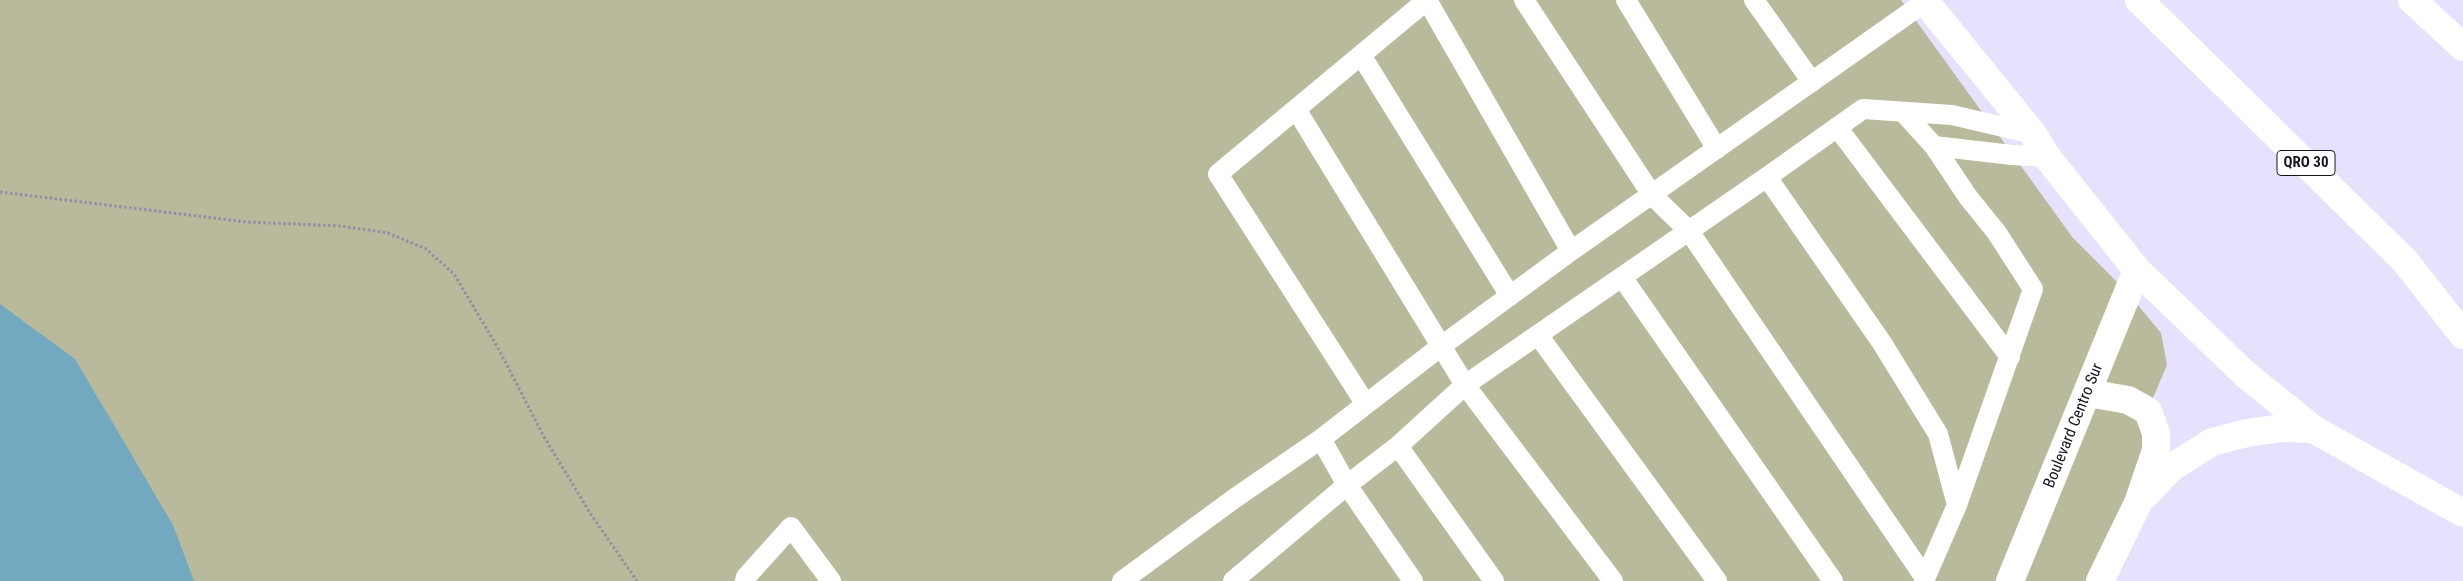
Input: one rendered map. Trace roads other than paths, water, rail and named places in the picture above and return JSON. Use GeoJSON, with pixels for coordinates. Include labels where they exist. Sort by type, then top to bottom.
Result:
{"type":"FeatureCollection","features":[{"type":"Feature","properties":{"kind":"main road","name":"QRO 30"},"geometry":{"type":"LineString","coordinates":[[2139,0],[2406,261],[2463,335]]}},
{"type":"Feature","properties":{"kind":"main road"},"geometry":{"type":"LineString","coordinates":[[2412,0],[2463,47]]}},
{"type":"Feature","properties":{"kind":"main road"},"geometry":{"type":"LineString","coordinates":[[1924,1],[2033,134],[2048,157],[2137,270],[2244,374],[2314,429],[2463,513]]}},
{"type":"Feature","properties":{"kind":"main road","name":"Boulevard Centro Sur"},"geometry":{"type":"LineString","coordinates":[[2010,581],[2137,270]]}},
{"type":"Feature","properties":{"kind":"main road"},"geometry":{"type":"LineString","coordinates":[[2088,393],[2128,400],[2148,410],[2156,433],[2156,450],[2138,503],[2100,581]]}},
{"type":"Feature","properties":{"kind":"main road"},"geometry":{"type":"LineString","coordinates":[[2138,503],[2171,468],[2212,442],[2246,433],[2283,428],[2314,429]]}},
{"type":"Feature","properties":{"kind":"lane"},"geometry":{"type":"LineString","coordinates":[[1365,403],[1218,174],[1427,0],[1572,251]]}},
{"type":"Feature","properties":{"kind":"lane"},"geometry":{"type":"LineString","coordinates":[[1524,0],[1652,194],[1689,231],[1925,580]]}},
{"type":"Feature","properties":{"kind":"lane"},"geometry":{"type":"LineString","coordinates":[[1626,0],[1717,149]]}},
{"type":"Feature","properties":{"kind":"lane"},"geometry":{"type":"LineString","coordinates":[[1754,0],[1812,82]]}},
{"type":"Feature","properties":{"kind":"lane"},"geometry":{"type":"LineString","coordinates":[[1122,581],[1235,498],[1321,439],[1365,403],[1572,251],[1924,1]]}},
{"type":"Feature","properties":{"kind":"lane"},"geometry":{"type":"LineString","coordinates":[[1361,56],[1510,296]]}},
{"type":"Feature","properties":{"kind":"lane"},"geometry":{"type":"LineString","coordinates":[[1296,109],[1464,385],[1613,581]]}},
{"type":"Feature","properties":{"kind":"lane"},"geometry":{"type":"LineString","coordinates":[[1233,581],[1347,485],[1398,446],[1464,385],[1863,109],[1952,115],[2033,134]]}},
{"type":"Feature","properties":{"kind":"lane"},"geometry":{"type":"LineString","coordinates":[[1903,112],[1934,146],[2033,289],[1957,505],[1925,580]]}},
{"type":"Feature","properties":{"kind":"lane"},"geometry":{"type":"LineString","coordinates":[[1837,127],[2010,357]]}},
{"type":"Feature","properties":{"kind":"lane"},"geometry":{"type":"LineString","coordinates":[[1934,146],[2012,156],[2048,157]]}},
{"type":"Feature","properties":{"kind":"lane"},"geometry":{"type":"LineString","coordinates":[[1767,177],[1882,342],[1938,434],[1957,505]]}},
{"type":"Feature","properties":{"kind":"lane"},"geometry":{"type":"LineString","coordinates":[[1622,277],[1833,581]]}},
{"type":"Feature","properties":{"kind":"lane"},"geometry":{"type":"LineString","coordinates":[[1538,334],[1717,581]]}},
{"type":"Feature","properties":{"kind":"lane"},"geometry":{"type":"LineString","coordinates":[[1321,439],[1347,485],[1414,581]]}},
{"type":"Feature","properties":{"kind":"lane"},"geometry":{"type":"LineString","coordinates":[[1398,446],[1494,581]]}},
{"type":"Feature","properties":{"kind":"lane"},"geometry":{"type":"LineString","coordinates":[[745,581],[746,577],[791,526],[831,581]]}},
{"type":"Feature","properties":{"kind":"water"},"geometry":{"type":"Polygon","coordinates":[[[0,304],[75,359],[173,525],[194,581],[0,581],[0,304]]]}}]}
